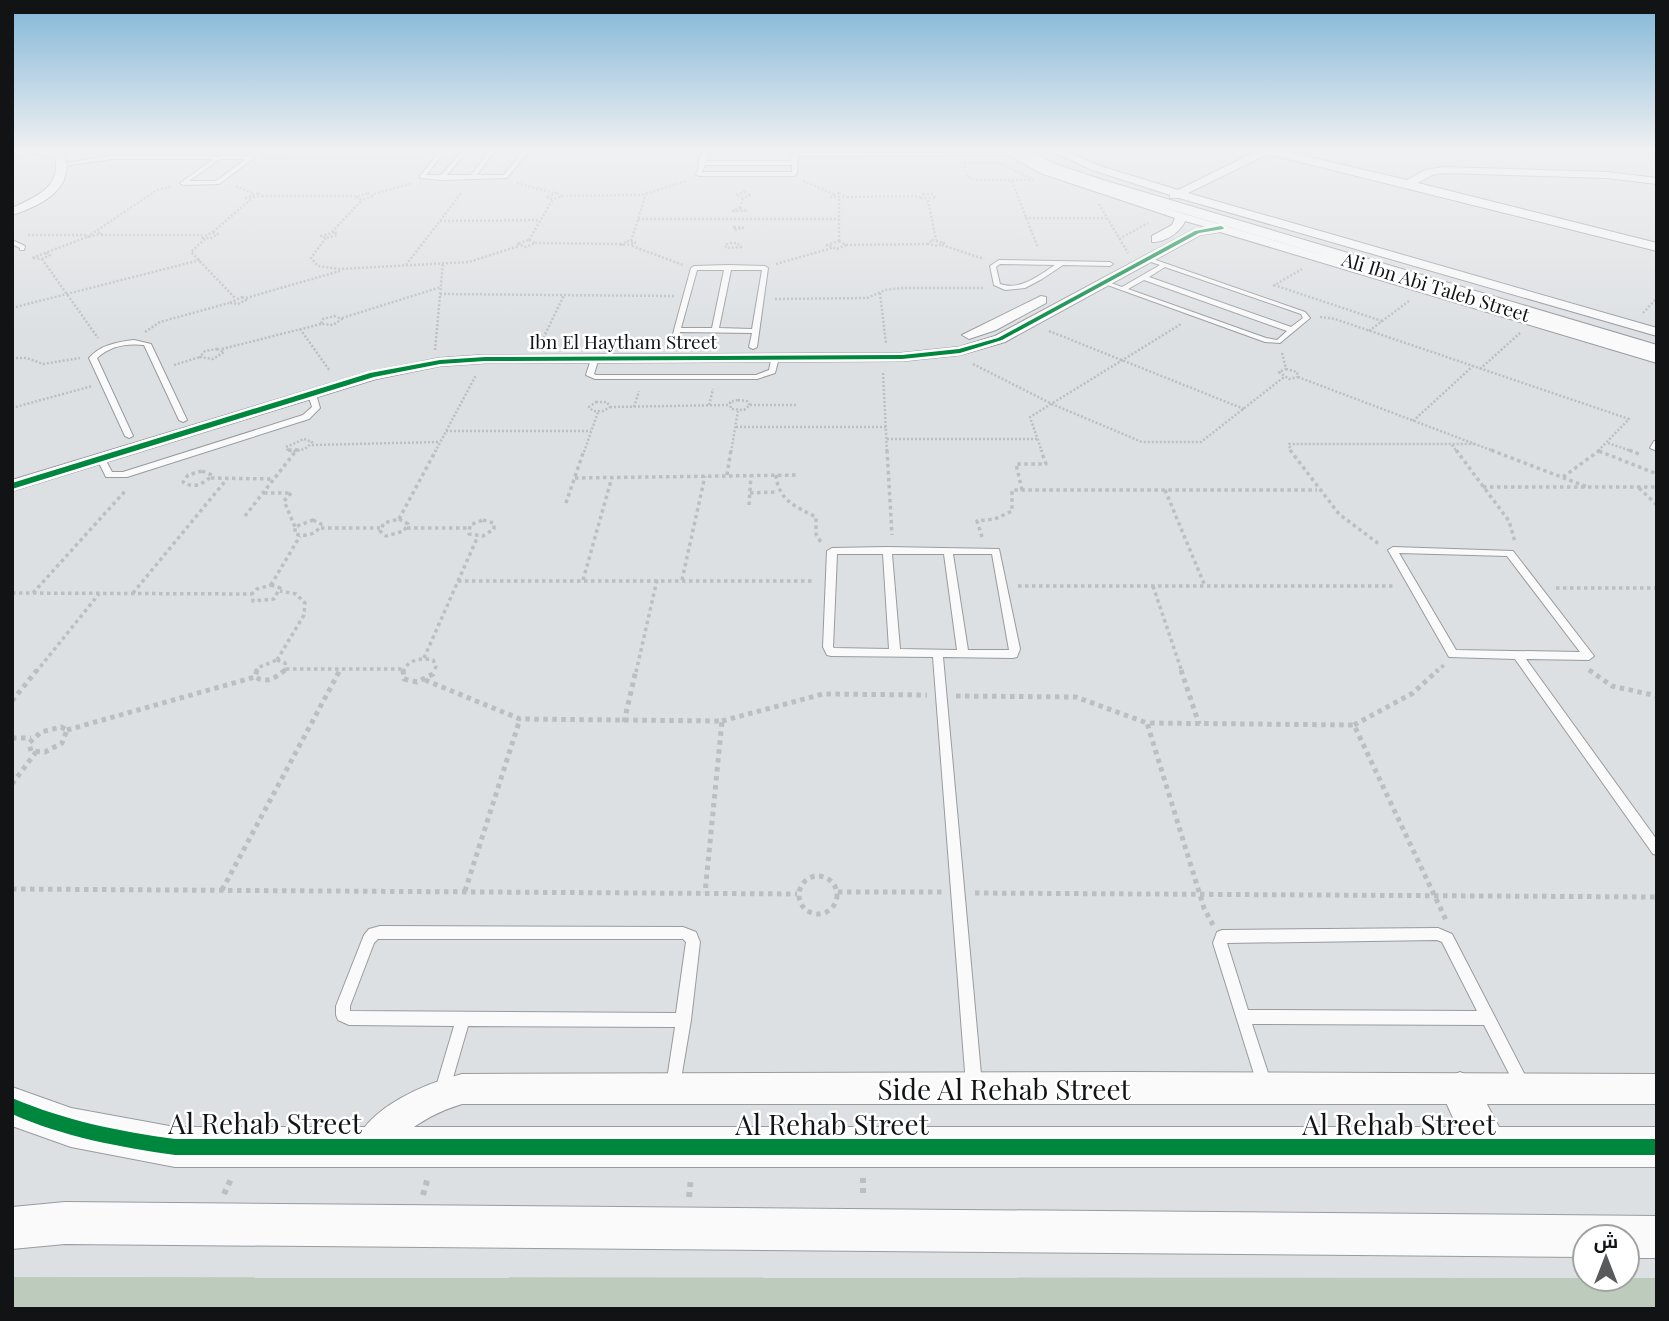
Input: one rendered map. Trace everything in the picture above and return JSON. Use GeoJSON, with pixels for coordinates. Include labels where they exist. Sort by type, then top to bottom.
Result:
{"type":"FeatureCollection","features":[{"type":"Feature","properties":{"kind":"street"},"geometry":{"type":"LineString","coordinates":[[1165,211],[1324,256],[1424,290],[1657,359]]}},
{"type":"Feature","properties":{"kind":"street","name":"Ali Ibn Abi Taleb Street"},"geometry":{"type":"LineString","coordinates":[[1182,211],[1324,256],[1404,272],[1657,340]]}},
{"type":"Feature","properties":{"kind":"street","name":"Ali Ibn Abi Taleb Street"},"geometry":{"type":"LineString","coordinates":[[1222,211],[1404,272],[1657,351]]}},
{"type":"Feature","properties":{"kind":"street"},"geometry":{"type":"LineString","coordinates":[[1230,211],[1657,332]]}},
{"type":"Feature","properties":{"kind":"street"},"geometry":{"type":"LineString","coordinates":[[1514,211],[1657,247]]}},
{"type":"Feature","properties":{"kind":"street","name":"Ibn El Haytham Street"},"geometry":{"type":"LineString","coordinates":[[12,472],[332,375],[435,352],[540,345],[673,347],[775,358],[884,352],[936,343],[979,332],[1177,228],[1181,216]]}},
{"type":"Feature","properties":{"kind":"street","name":"Ibn El Haytham Street"},"geometry":{"type":"LineString","coordinates":[[12,486],[396,370],[485,359],[595,358],[753,347],[922,356],[960,351],[1000,339],[1197,232],[1221,228]]}},
{"type":"Feature","properties":{"kind":"street","name":"Side Al Rehab Street"},"geometry":{"type":"LineString","coordinates":[[370,1145],[392,1123],[416,1105],[462,1089],[1657,1089]]}},
{"type":"Feature","properties":{"kind":"street"},"geometry":{"type":"LineString","coordinates":[[1460,1091],[1487,1146]]}},
{"type":"Feature","properties":{"kind":"street","name":"Al Rehab Street"},"geometry":{"type":"LineString","coordinates":[[12,1106],[28,1114],[98,1135],[176,1147],[1657,1147]]}},
{"type":"Feature","properties":{"kind":"street"},"geometry":{"type":"LineString","coordinates":[[12,1228],[65,1223],[1657,1237]]}},
{"type":"Feature","properties":{"kind":"lane"},"geometry":{"type":"LineString","coordinates":[[12,242],[23,247],[12,252]]}},
{"type":"Feature","properties":{"kind":"lane"},"geometry":{"type":"LineString","coordinates":[[1105,283],[1271,341],[1278,342],[1308,316],[1147,260]]}},
{"type":"Feature","properties":{"kind":"lane"},"geometry":{"type":"LineString","coordinates":[[1063,262],[1020,288],[1003,288],[997,285],[993,266],[996,263],[1044,262],[1063,262],[1110,264]]}},
{"type":"Feature","properties":{"kind":"lane"},"geometry":{"type":"LineString","coordinates":[[1123,289],[1163,265]]}},
{"type":"Feature","properties":{"kind":"lane"},"geometry":{"type":"LineString","coordinates":[[715,330],[728,267]]}},
{"type":"Feature","properties":{"kind":"lane"},"geometry":{"type":"LineString","coordinates":[[673,347],[694,268],[728,267],[765,268],[753,347]]}},
{"type":"Feature","properties":{"kind":"lane"},"geometry":{"type":"LineString","coordinates":[[1143,277],[1292,330]]}},
{"type":"Feature","properties":{"kind":"lane"},"geometry":{"type":"LineString","coordinates":[[677,330],[755,331]]}},
{"type":"Feature","properties":{"kind":"lane"},"geometry":{"type":"LineString","coordinates":[[129,436],[93,358],[94,354],[106,349],[141,342],[147,344],[183,420]]}},
{"type":"Feature","properties":{"kind":"lane"},"geometry":{"type":"LineString","coordinates":[[595,358],[590,375],[595,377],[757,377],[772,371],[775,358]]}},
{"type":"Feature","properties":{"kind":"lane"},"geometry":{"type":"LineString","coordinates":[[101,459],[109,475],[124,475],[306,417],[316,408],[312,394]]}},
{"type":"Feature","properties":{"kind":"lane"},"geometry":{"type":"LineString","coordinates":[[1657,443],[1654,447],[1657,449]]}},
{"type":"Feature","properties":{"kind":"lane"},"geometry":{"type":"LineString","coordinates":[[890,550],[895,654]]}},
{"type":"Feature","properties":{"kind":"lane"},"geometry":{"type":"LineString","coordinates":[[890,550],[996,551],[1015,649],[1013,654],[831,652],[828,647],[832,551],[890,550]]}},
{"type":"Feature","properties":{"kind":"lane"},"geometry":{"type":"LineString","coordinates":[[948,550],[963,654]]}},
{"type":"Feature","properties":{"kind":"lane"},"geometry":{"type":"LineString","coordinates":[[1393,550],[1510,553],[1589,656],[1582,658],[1453,654],[1393,550]]}},
{"type":"Feature","properties":{"kind":"lane"},"geometry":{"type":"LineString","coordinates":[[938,654],[974,1087]]}},
{"type":"Feature","properties":{"kind":"lane"},"geometry":{"type":"LineString","coordinates":[[1519,657],[1657,850]]}},
{"type":"Feature","properties":{"kind":"lane"},"geometry":{"type":"LineString","coordinates":[[674,1089],[684,1020],[693,942],[691,936],[683,933],[374,933],[369,939],[343,1006],[343,1015],[349,1018],[684,1020]]}},
{"type":"Feature","properties":{"kind":"lane"},"geometry":{"type":"LineString","coordinates":[[1265,1088],[1220,943],[1222,936],[1438,934],[1447,938],[1525,1090]]}},
{"type":"Feature","properties":{"kind":"lane"},"geometry":{"type":"LineString","coordinates":[[1243,1017],[1489,1018]]}},
{"type":"Feature","properties":{"kind":"lane"},"geometry":{"type":"LineString","coordinates":[[442,1094],[463,1019]]}},
{"type":"Feature","properties":{"kind":"path"},"geometry":{"type":"LineString","coordinates":[[99,234],[130,211]]}},
{"type":"Feature","properties":{"kind":"path"},"geometry":{"type":"LineString","coordinates":[[25,235],[202,235],[213,232],[238,211]]}},
{"type":"Feature","properties":{"kind":"path"},"geometry":{"type":"LineString","coordinates":[[352,211],[332,232],[337,235],[326,238],[313,254],[312,262],[327,268],[443,263],[481,260],[535,243],[621,244],[694,268]]}},
{"type":"Feature","properties":{"kind":"path"},"geometry":{"type":"LineString","coordinates":[[406,265],[448,211]]}},
{"type":"Feature","properties":{"kind":"path"},"geometry":{"type":"LineString","coordinates":[[528,240],[545,211]]}},
{"type":"Feature","properties":{"kind":"path"},"geometry":{"type":"LineString","coordinates":[[631,241],[641,211]]}},
{"type":"Feature","properties":{"kind":"path"},"geometry":{"type":"LineString","coordinates":[[734,211],[739,213],[746,211]]}},
{"type":"Feature","properties":{"kind":"path"},"geometry":{"type":"LineString","coordinates":[[839,211],[839,241]]}},
{"type":"Feature","properties":{"kind":"path"},"geometry":{"type":"LineString","coordinates":[[930,211],[936,240]]}},
{"type":"Feature","properties":{"kind":"path"},"geometry":{"type":"LineString","coordinates":[[1022,211],[1044,262]]}},
{"type":"Feature","properties":{"kind":"path"},"geometry":{"type":"LineString","coordinates":[[1102,211],[1129,254]]}},
{"type":"Feature","properties":{"kind":"path"},"geometry":{"type":"LineString","coordinates":[[738,226],[739,213]]}},
{"type":"Feature","properties":{"kind":"path"},"geometry":{"type":"LineString","coordinates":[[1025,218],[1106,218]]}},
{"type":"Feature","properties":{"kind":"path"},"geometry":{"type":"LineString","coordinates":[[1119,239],[1151,221],[1147,218]]}},
{"type":"Feature","properties":{"kind":"path"},"geometry":{"type":"LineString","coordinates":[[638,219],[839,219]]}},
{"type":"Feature","properties":{"kind":"path"},"geometry":{"type":"LineString","coordinates":[[440,221],[540,220]]}},
{"type":"Feature","properties":{"kind":"path"},"geometry":{"type":"LineString","coordinates":[[213,232],[218,234],[206,239],[191,252],[235,298]]}},
{"type":"Feature","properties":{"kind":"path"},"geometry":{"type":"LineString","coordinates":[[202,235],[201,238],[206,239]]}},
{"type":"Feature","properties":{"kind":"path"},"geometry":{"type":"LineString","coordinates":[[46,253],[50,255],[42,259],[32,258],[87,236]]}},
{"type":"Feature","properties":{"kind":"path"},"geometry":{"type":"LineString","coordinates":[[519,246],[519,242],[528,240],[535,243]]}},
{"type":"Feature","properties":{"kind":"path"},"geometry":{"type":"LineString","coordinates":[[928,244],[929,241],[936,240],[943,242],[942,245]]}},
{"type":"Feature","properties":{"kind":"path"},"geometry":{"type":"LineString","coordinates":[[621,244],[631,241]]}},
{"type":"Feature","properties":{"kind":"path"},"geometry":{"type":"LineString","coordinates":[[631,241],[635,244],[632,246]]}},
{"type":"Feature","properties":{"kind":"path"},"geometry":{"type":"LineString","coordinates":[[832,248],[828,243],[839,241],[846,245]]}},
{"type":"Feature","properties":{"kind":"path"},"geometry":{"type":"LineString","coordinates":[[765,268],[846,245],[942,245],[996,263]]}},
{"type":"Feature","properties":{"kind":"path"},"geometry":{"type":"LineString","coordinates":[[1255,296],[1324,256]]}},
{"type":"Feature","properties":{"kind":"path"},"geometry":{"type":"LineString","coordinates":[[42,259],[106,349]]}},
{"type":"Feature","properties":{"kind":"path"},"geometry":{"type":"LineString","coordinates":[[12,308],[200,260]]}},
{"type":"Feature","properties":{"kind":"path"},"geometry":{"type":"LineString","coordinates":[[435,352],[443,263]]}},
{"type":"Feature","properties":{"kind":"path"},"geometry":{"type":"LineString","coordinates":[[229,303],[235,298],[246,298],[351,268]]}},
{"type":"Feature","properties":{"kind":"path"},"geometry":{"type":"LineString","coordinates":[[1274,285],[1381,321]]}},
{"type":"Feature","properties":{"kind":"path"},"geometry":{"type":"LineString","coordinates":[[321,324],[328,317],[342,318],[441,287]]}},
{"type":"Feature","properties":{"kind":"path"},"geometry":{"type":"LineString","coordinates":[[761,299],[867,298],[901,288],[1003,288]]}},
{"type":"Feature","properties":{"kind":"path"},"geometry":{"type":"LineString","coordinates":[[1369,331],[1424,290]]}},
{"type":"Feature","properties":{"kind":"path"},"geometry":{"type":"LineString","coordinates":[[880,293],[890,550]]}},
{"type":"Feature","properties":{"kind":"path"},"geometry":{"type":"LineString","coordinates":[[440,294],[686,296]]}},
{"type":"Feature","properties":{"kind":"path"},"geometry":{"type":"LineString","coordinates":[[540,345],[564,295]]}},
{"type":"Feature","properties":{"kind":"path"},"geometry":{"type":"LineString","coordinates":[[141,342],[144,333],[160,322],[229,303],[238,304],[246,298]]}},
{"type":"Feature","properties":{"kind":"path"},"geometry":{"type":"LineString","coordinates":[[1022,490],[1016,464],[1046,464],[1030,417],[1195,315]]}},
{"type":"Feature","properties":{"kind":"path"},"geometry":{"type":"LineString","coordinates":[[1308,316],[1335,319],[1629,419],[1599,451],[1563,477]]}},
{"type":"Feature","properties":{"kind":"path"},"geometry":{"type":"LineString","coordinates":[[159,369],[200,357],[211,349],[222,349],[321,324],[337,323],[342,318]]}},
{"type":"Feature","properties":{"kind":"path"},"geometry":{"type":"LineString","coordinates":[[1029,323],[1244,410]]}},
{"type":"Feature","properties":{"kind":"path"},"geometry":{"type":"LineString","coordinates":[[1480,369],[1531,323]]}},
{"type":"Feature","properties":{"kind":"path"},"geometry":{"type":"LineString","coordinates":[[300,329],[332,375]]}},
{"type":"Feature","properties":{"kind":"path"},"geometry":{"type":"LineString","coordinates":[[200,357],[218,357],[224,352],[222,349]]}},
{"type":"Feature","properties":{"kind":"path"},"geometry":{"type":"LineString","coordinates":[[960,351],[977,368],[1052,404],[1142,442],[1201,442],[1284,377],[1298,377],[1587,487]]}},
{"type":"Feature","properties":{"kind":"path"},"geometry":{"type":"LineString","coordinates":[[12,358],[27,358],[37,363],[51,364],[94,354]]}},
{"type":"Feature","properties":{"kind":"path"},"geometry":{"type":"LineString","coordinates":[[399,519],[485,359]]}},
{"type":"Feature","properties":{"kind":"path"},"geometry":{"type":"LineString","coordinates":[[1413,421],[1473,366]]}},
{"type":"Feature","properties":{"kind":"path"},"geometry":{"type":"LineString","coordinates":[[1284,377],[1279,372],[1286,369],[1297,372],[1298,377]]}},
{"type":"Feature","properties":{"kind":"path"},"geometry":{"type":"LineString","coordinates":[[12,408],[106,382]]}},
{"type":"Feature","properties":{"kind":"path"},"geometry":{"type":"LineString","coordinates":[[610,407],[607,402],[592,404],[590,409],[598,412],[610,407],[729,405],[738,400],[747,401],[750,405]]}},
{"type":"Feature","properties":{"kind":"path"},"geometry":{"type":"LineString","coordinates":[[729,405],[731,409],[738,411],[750,405],[797,405]]}},
{"type":"Feature","properties":{"kind":"path"},"geometry":{"type":"LineString","coordinates":[[727,475],[738,411]]}},
{"type":"Feature","properties":{"kind":"path"},"geometry":{"type":"LineString","coordinates":[[566,503],[598,412]]}},
{"type":"Feature","properties":{"kind":"path"},"geometry":{"type":"LineString","coordinates":[[736,427],[886,427]]}},
{"type":"Feature","properties":{"kind":"path"},"geometry":{"type":"LineString","coordinates":[[446,431],[591,431]]}},
{"type":"Feature","properties":{"kind":"path"},"geometry":{"type":"LineString","coordinates":[[312,445],[309,439],[297,440],[286,447],[288,451],[295,452],[312,445],[440,442]]}},
{"type":"Feature","properties":{"kind":"path"},"geometry":{"type":"LineString","coordinates":[[887,439],[1038,439]]}},
{"type":"Feature","properties":{"kind":"path"},"geometry":{"type":"LineString","coordinates":[[1607,443],[1644,456]]}},
{"type":"Feature","properties":{"kind":"path"},"geometry":{"type":"LineString","coordinates":[[1393,550],[1342,519],[1317,490],[1288,448],[1289,444],[1476,444]]}},
{"type":"Feature","properties":{"kind":"path"},"geometry":{"type":"LineString","coordinates":[[1451,444],[1513,532],[1516,540],[1510,553]]}},
{"type":"Feature","properties":{"kind":"path"},"geometry":{"type":"LineString","coordinates":[[1599,451],[1656,473]]}},
{"type":"Feature","properties":{"kind":"path"},"geometry":{"type":"LineString","coordinates":[[245,516],[295,452]]}},
{"type":"Feature","properties":{"kind":"path"},"geometry":{"type":"LineString","coordinates":[[33,593],[146,468]]}},
{"type":"Feature","properties":{"kind":"path"},"geometry":{"type":"LineString","coordinates":[[211,478],[211,472],[202,471],[188,475],[183,482],[191,486],[211,478],[273,479]]}},
{"type":"Feature","properties":{"kind":"path"},"geometry":{"type":"LineString","coordinates":[[749,505],[751,475]]}},
{"type":"Feature","properties":{"kind":"path"},"geometry":{"type":"LineString","coordinates":[[776,475],[777,492],[793,507],[816,517],[816,534],[820,542],[832,551]]}},
{"type":"Feature","properties":{"kind":"path"},"geometry":{"type":"LineString","coordinates":[[575,478],[797,475]]}},
{"type":"Feature","properties":{"kind":"path"},"geometry":{"type":"LineString","coordinates":[[682,580],[705,476]]}},
{"type":"Feature","properties":{"kind":"path"},"geometry":{"type":"LineString","coordinates":[[583,580],[612,477]]}},
{"type":"Feature","properties":{"kind":"path"},"geometry":{"type":"LineString","coordinates":[[133,593],[227,479]]}},
{"type":"Feature","properties":{"kind":"path"},"geometry":{"type":"LineString","coordinates":[[1483,487],[1657,487]]}},
{"type":"Feature","properties":{"kind":"path"},"geometry":{"type":"LineString","coordinates":[[1638,487],[1657,505]]}},
{"type":"Feature","properties":{"kind":"path"},"geometry":{"type":"LineString","coordinates":[[977,521],[990,521],[1009,514],[1012,511],[1013,490],[1317,490]]}},
{"type":"Feature","properties":{"kind":"path"},"geometry":{"type":"LineString","coordinates":[[1165,490],[1205,586]]}},
{"type":"Feature","properties":{"kind":"path"},"geometry":{"type":"LineString","coordinates":[[750,493],[777,492]]}},
{"type":"Feature","properties":{"kind":"path"},"geometry":{"type":"LineString","coordinates":[[263,493],[292,493],[285,501],[295,527],[293,531],[300,536],[308,536],[321,528],[380,528],[391,520],[399,519],[405,520],[407,528]]}},
{"type":"Feature","properties":{"kind":"path"},"geometry":{"type":"LineString","coordinates":[[295,527],[313,520],[318,521],[321,528]]}},
{"type":"Feature","properties":{"kind":"path"},"geometry":{"type":"LineString","coordinates":[[380,528],[386,536],[399,534],[407,528],[468,528],[478,521],[487,520],[494,523],[491,532],[478,537],[469,534],[468,528]]}},
{"type":"Feature","properties":{"kind":"path"},"geometry":{"type":"LineString","coordinates":[[271,585],[300,536]]}},
{"type":"Feature","properties":{"kind":"path"},"geometry":{"type":"LineString","coordinates":[[424,658],[478,537]]}},
{"type":"Feature","properties":{"kind":"path"},"geometry":{"type":"LineString","coordinates":[[624,722],[657,580]]}},
{"type":"Feature","properties":{"kind":"path"},"geometry":{"type":"LineString","coordinates":[[458,581],[830,582]]}},
{"type":"Feature","properties":{"kind":"path"},"geometry":{"type":"LineString","coordinates":[[12,593],[252,594],[257,589],[271,585],[280,588],[280,591],[296,594],[305,603],[304,615],[278,660]]}},
{"type":"Feature","properties":{"kind":"path"},"geometry":{"type":"LineString","coordinates":[[1004,586],[1413,586]]}},
{"type":"Feature","properties":{"kind":"path"},"geometry":{"type":"LineString","coordinates":[[1153,586],[1199,724]]}},
{"type":"Feature","properties":{"kind":"path"},"geometry":{"type":"LineString","coordinates":[[1538,588],[1657,588]]}},
{"type":"Feature","properties":{"kind":"path"},"geometry":{"type":"LineString","coordinates":[[252,594],[253,601],[262,602],[274,598],[280,591]]}},
{"type":"Feature","properties":{"kind":"path"},"geometry":{"type":"LineString","coordinates":[[12,701],[99,593]]}},
{"type":"Feature","properties":{"kind":"path"},"geometry":{"type":"LineString","coordinates":[[1222,936],[1211,922],[1200,894],[1147,723],[1354,725],[1413,694],[1453,654]]}},
{"type":"Feature","properties":{"kind":"path"},"geometry":{"type":"LineString","coordinates":[[12,738],[32,738],[51,728],[67,730],[255,677],[268,681],[286,669],[403,669],[412,661],[424,658],[433,660],[436,666],[433,674],[425,680]]}},
{"type":"Feature","properties":{"kind":"path"},"geometry":{"type":"LineString","coordinates":[[1582,658],[1587,669],[1612,686],[1657,696]]}},
{"type":"Feature","properties":{"kind":"path"},"geometry":{"type":"LineString","coordinates":[[255,677],[257,668],[270,661],[285,663],[286,669]]}},
{"type":"Feature","properties":{"kind":"path"},"geometry":{"type":"LineString","coordinates":[[403,669],[404,679],[425,680],[520,719],[722,721],[705,893]]}},
{"type":"Feature","properties":{"kind":"path"},"geometry":{"type":"LineString","coordinates":[[222,890],[340,670]]}},
{"type":"Feature","properties":{"kind":"path"},"geometry":{"type":"LineString","coordinates":[[465,892],[520,719]]}},
{"type":"Feature","properties":{"kind":"path"},"geometry":{"type":"LineString","coordinates":[[1354,725],[1443,910],[1447,938]]}},
{"type":"Feature","properties":{"kind":"path"},"geometry":{"type":"LineString","coordinates":[[12,785],[36,752],[54,748],[62,743],[67,736],[67,730]]}},
{"type":"Feature","properties":{"kind":"path"},"geometry":{"type":"LineString","coordinates":[[32,738],[29,748],[36,752]]}},
{"type":"Feature","properties":{"kind":"path"},"geometry":{"type":"LineString","coordinates":[[811,878],[822,878],[832,883],[838,892],[834,906],[819,913],[803,908],[797,894],[802,884],[811,878]]}},
{"type":"Feature","properties":{"kind":"path"},"geometry":{"type":"LineString","coordinates":[[12,889],[797,894]]}},
{"type":"Feature","properties":{"kind":"path"},"geometry":{"type":"LineString","coordinates":[[838,892],[1657,897]]}},
{"type":"Feature","properties":{"kind":"path"},"geometry":{"type":"LineString","coordinates":[[414,1226],[437,1145]]}},
{"type":"Feature","properties":{"kind":"path"},"geometry":{"type":"LineString","coordinates":[[685,1228],[695,1145]]}},
{"type":"Feature","properties":{"kind":"path"},"geometry":{"type":"LineString","coordinates":[[863,1145],[863,1230]]}},
{"type":"Feature","properties":{"kind":"path"},"geometry":{"type":"LineString","coordinates":[[211,1224],[245,1147]]}},
{"type":"Feature","properties":{"kind":"green space"},"geometry":{"type":"Polygon","coordinates":[[[12,1277],[1571,1278],[1571,1293],[1641,1293],[1641,1278],[1657,1278],[1657,1309],[12,1309],[12,1277]]]}},
{"type":"Feature","properties":{"kind":"cycle path"},"geometry":{"type":"LineString","coordinates":[[12,486],[373,375],[440,362],[485,359],[902,357],[960,351],[1000,339],[1197,232],[1221,228]]}},
{"type":"Feature","properties":{"kind":"cycle path"},"geometry":{"type":"LineString","coordinates":[[12,1106],[71,1128],[175,1147],[1657,1147]]}}]}
